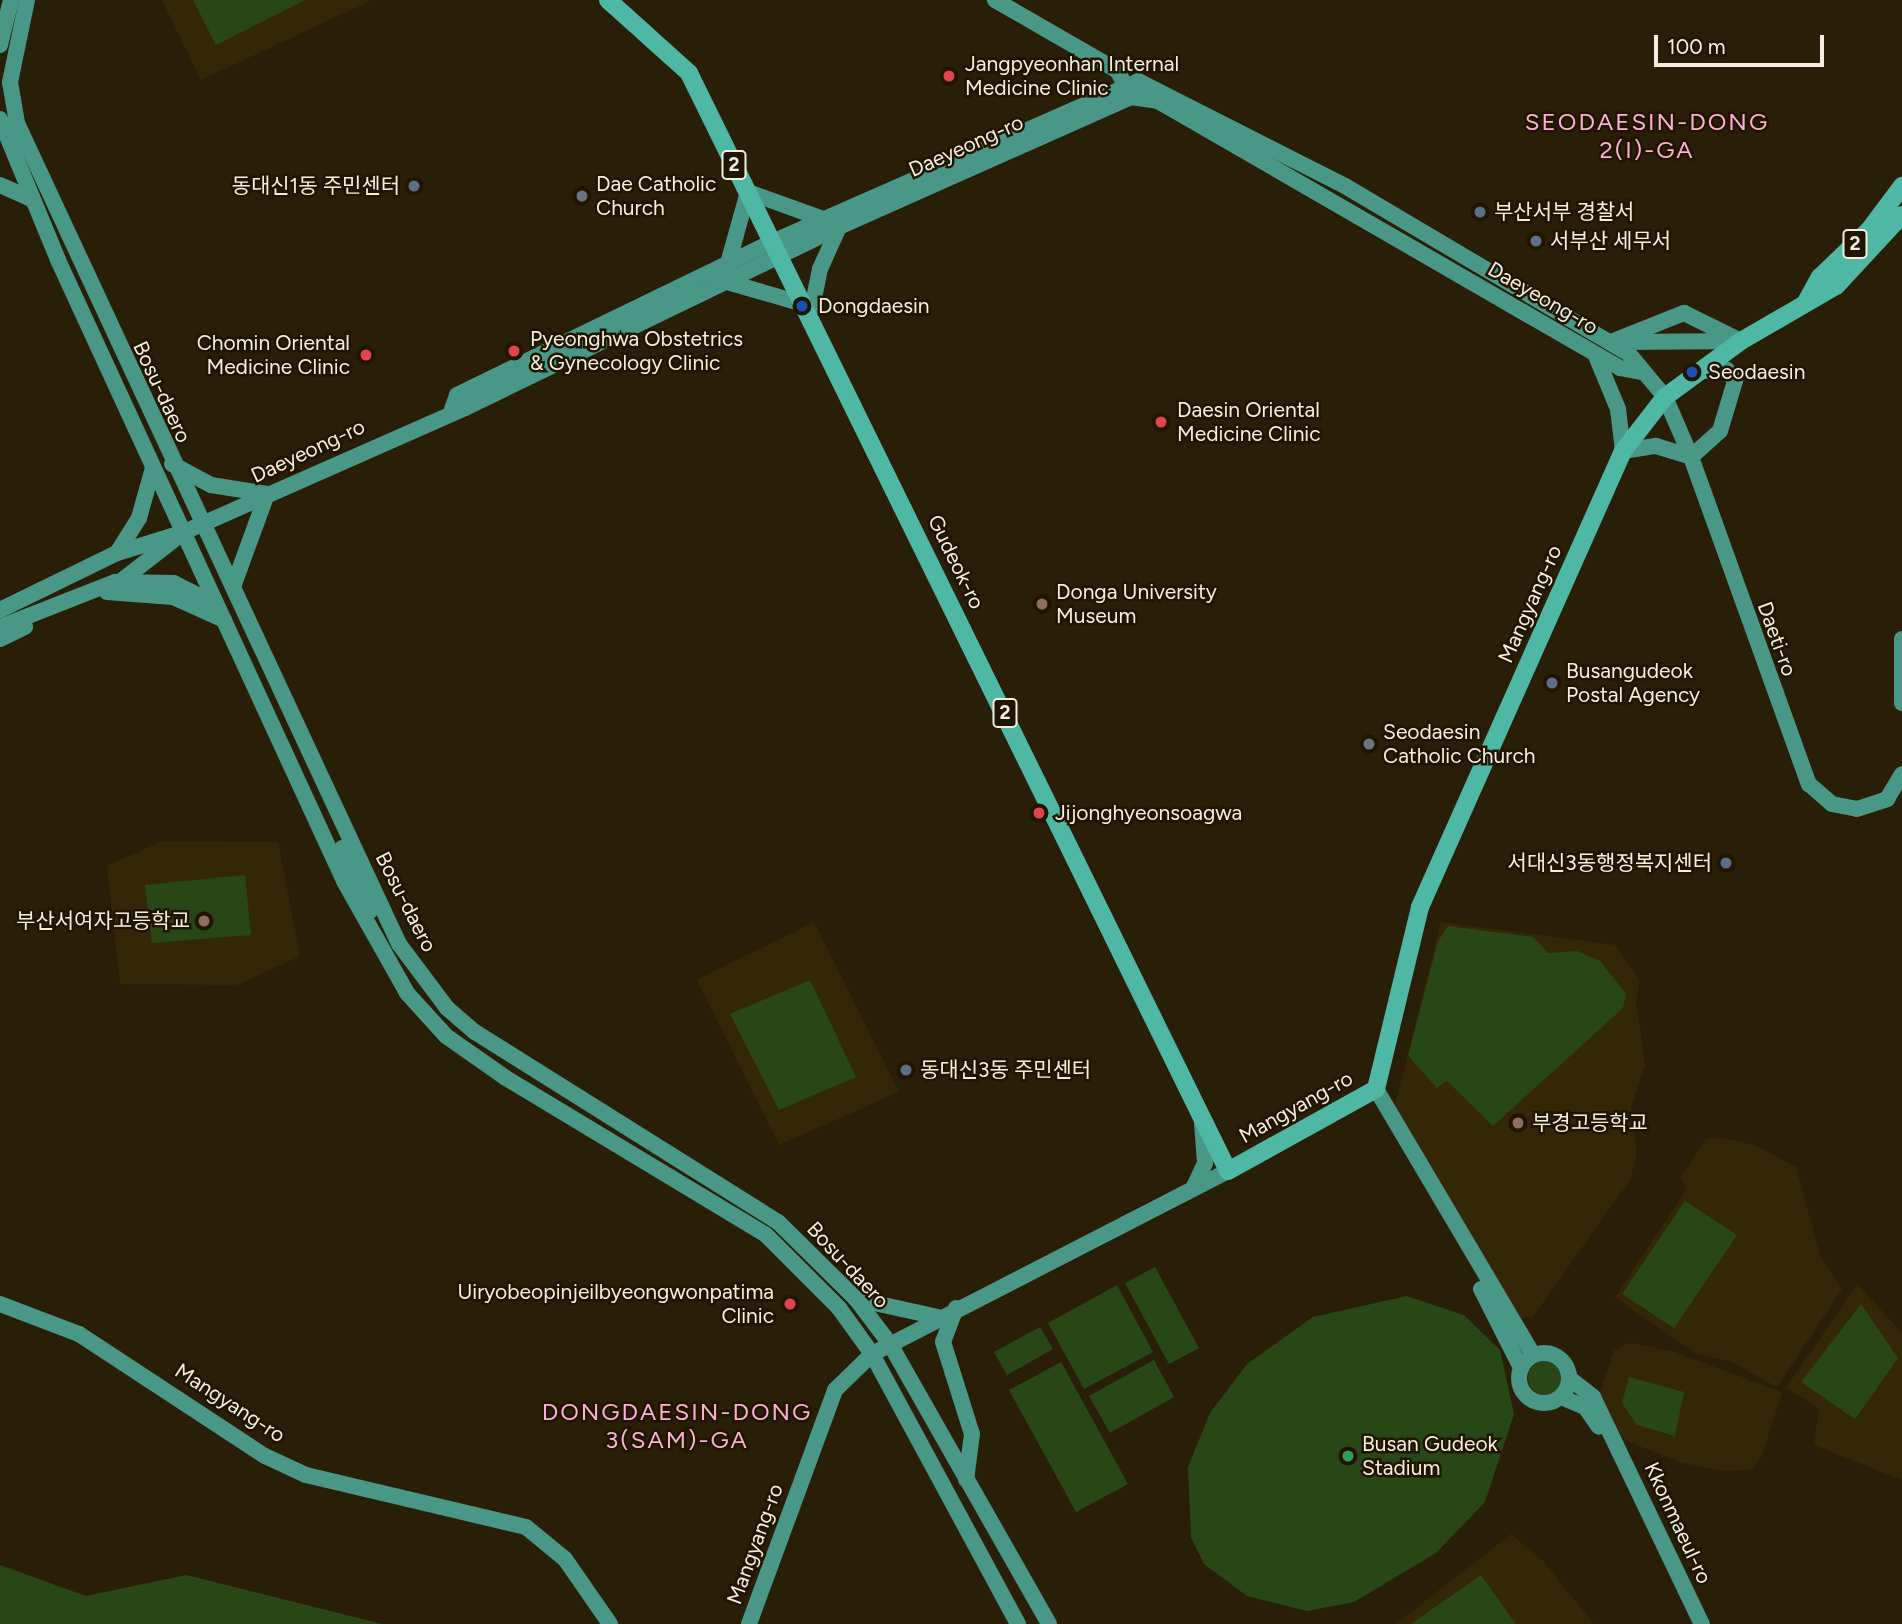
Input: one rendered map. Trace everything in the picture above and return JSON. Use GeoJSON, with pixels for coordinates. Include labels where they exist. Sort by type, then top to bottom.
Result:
{"type":"FeatureCollection","features":[{"type":"Feature","properties":{"kind":"main road"},"geometry":{"type":"LineString","coordinates":[[0,46],[11,0]]}},
{"type":"Feature","properties":{"kind":"main road","name":"Bosu-daero"},"geometry":{"type":"LineString","coordinates":[[27,0],[10,82],[17,123],[172,464],[233,587],[399,944],[447,1008],[475,1032],[709,1176],[778,1222],[856,1298],[890,1344],[1049,1624]]}},
{"type":"Feature","properties":{"kind":"main road","name":"Gudeok-ro"},"geometry":{"type":"LineString","coordinates":[[608,0],[689,73],[1198,1104],[1228,1171]]}},
{"type":"Feature","properties":{"kind":"main road"},"geometry":{"type":"LineString","coordinates":[[995,0],[1118,71],[1127,90]]}},
{"type":"Feature","properties":{"kind":"main road","name":"Daeyeong-ro"},"geometry":{"type":"LineString","coordinates":[[1,625],[117,553],[183,533],[452,409],[775,249],[823,219],[1127,90],[1154,85],[1239,129],[1611,342],[1665,397]]}},
{"type":"Feature","properties":{"kind":"main road","name":"Daeyeong-ro"},"geometry":{"type":"LineString","coordinates":[[775,249],[839,227],[1127,90],[1158,102],[1592,351],[1641,372]]}},
{"type":"Feature","properties":{"kind":"main road","name":"Bosu-daero"},"geometry":{"type":"LineString","coordinates":[[0,119],[2,142],[31,199],[183,533],[373,939],[427,1020],[506,1078],[698,1191],[765,1234],[839,1308],[872,1354],[1018,1624]]}},
{"type":"Feature","properties":{"kind":"main road"},"geometry":{"type":"LineString","coordinates":[[0,185],[31,199]]}},
{"type":"Feature","properties":{"kind":"main road","name":"2"},"geometry":{"type":"LineString","coordinates":[[1807,300],[1820,276],[1870,229],[1902,186]]}},
{"type":"Feature","properties":{"kind":"main road"},"geometry":{"type":"LineString","coordinates":[[823,219],[748,192],[725,274],[807,311],[822,261],[839,227]]}},
{"type":"Feature","properties":{"kind":"main road","name":"2"},"geometry":{"type":"LineString","coordinates":[[1665,397],[1741,341],[1807,300],[1836,286],[1902,215]]}},
{"type":"Feature","properties":{"kind":"main road"},"geometry":{"type":"LineString","coordinates":[[1611,342],[1684,313],[1741,341]]}},
{"type":"Feature","properties":{"kind":"main road"},"geometry":{"type":"LineString","coordinates":[[1611,342],[1741,341]]}},
{"type":"Feature","properties":{"kind":"main road"},"geometry":{"type":"LineString","coordinates":[[1592,351],[1611,385],[1623,451],[1656,446],[1691,457],[1720,430],[1735,391],[1727,370],[1701,371]]}},
{"type":"Feature","properties":{"kind":"main road","name":"Mangyang-ro"},"geometry":{"type":"LineString","coordinates":[[749,1624],[835,1390],[872,1354],[938,1317],[1194,1189],[1376,1089],[1420,907],[1623,451],[1665,397]]}},
{"type":"Feature","properties":{"kind":"main road","name":"Daeti-ro"},"geometry":{"type":"LineString","coordinates":[[1665,397],[1691,457],[1809,784],[1832,804],[1857,809],[1887,799],[1902,774]]}},
{"type":"Feature","properties":{"kind":"main road"},"geometry":{"type":"LineString","coordinates":[[172,464],[211,485],[267,494],[233,587]]}},
{"type":"Feature","properties":{"kind":"main road"},"geometry":{"type":"LineString","coordinates":[[117,553],[139,518],[153,468]]}},
{"type":"Feature","properties":{"kind":"main road","name":"Daeyeong-ro"},"geometry":{"type":"LineString","coordinates":[[1,625],[107,592],[183,533]]}},
{"type":"Feature","properties":{"kind":"main road"},"geometry":{"type":"LineString","coordinates":[[1,625],[115,582],[174,583],[229,614],[278,708],[371,913],[399,944]]}},
{"type":"Feature","properties":{"kind":"main road"},"geometry":{"type":"LineString","coordinates":[[107,592],[173,597],[224,620]]}},
{"type":"Feature","properties":{"kind":"main road"},"geometry":{"type":"LineString","coordinates":[[1902,639],[1902,703]]}},
{"type":"Feature","properties":{"kind":"main road"},"geometry":{"type":"LineString","coordinates":[[1376,1089],[1533,1355],[1521,1368]]}},
{"type":"Feature","properties":{"kind":"main road"},"geometry":{"type":"LineString","coordinates":[[1194,1189],[1206,1153],[1198,1104]]}},
{"type":"Feature","properties":{"kind":"main road"},"geometry":{"type":"LineString","coordinates":[[698,1191],[716,1195],[709,1176]]}},
{"type":"Feature","properties":{"kind":"main road"},"geometry":{"type":"LineString","coordinates":[[1445,1210],[1521,1368],[1520,1385],[1530,1399],[1546,1403],[1561,1396],[1569,1378]]}},
{"type":"Feature","properties":{"kind":"main road"},"geometry":{"type":"LineString","coordinates":[[856,1298],[938,1317]]}},
{"type":"Feature","properties":{"kind":"main road","name":"Mangyang-ro"},"geometry":{"type":"LineString","coordinates":[[0,1304],[79,1334],[265,1456],[306,1475],[526,1527],[565,1559],[610,1624]]}},
{"type":"Feature","properties":{"kind":"main road"},"geometry":{"type":"LineString","coordinates":[[956,1308],[943,1342],[972,1434],[966,1480]]}},
{"type":"Feature","properties":{"kind":"main road","name":"Kkonmaeul-ro"},"geometry":{"type":"LineString","coordinates":[[1533,1355],[1561,1359],[1569,1378],[1593,1397],[1702,1624]]}},
{"type":"Feature","properties":{"kind":"main road","name":"Kkonmaeul-ro"},"geometry":{"type":"LineString","coordinates":[[1561,1396],[1585,1407],[1613,1441]]}},
{"type":"Feature","properties":{"kind":"shaded area"},"geometry":{"type":"Polygon","coordinates":[[[162,0],[372,0],[201,80],[162,0]]]}},
{"type":"Feature","properties":{"kind":"shaded area","name":"부산서여자고등학교"},"geometry":{"type":"Polygon","coordinates":[[[162,841],[278,842],[300,956],[237,985],[120,984],[107,866],[162,841]]]}},
{"type":"Feature","properties":{"kind":"shaded area"},"geometry":{"type":"Polygon","coordinates":[[[814,922],[899,1092],[779,1145],[697,980],[814,922]]]}},
{"type":"Feature","properties":{"kind":"shaded area","name":"부경고등학교"},"geometry":{"type":"Polygon","coordinates":[[[1441,922],[1615,945],[1640,980],[1636,1001],[1645,1064],[1631,1108],[1637,1152],[1630,1180],[1532,1318],[1515,1317],[1395,1106],[1441,922]]]}},
{"type":"Feature","properties":{"kind":"shaded area"},"geometry":{"type":"Polygon","coordinates":[[[1720,1138],[1755,1145],[1796,1167],[1820,1255],[1842,1289],[1777,1387],[1732,1362],[1696,1354],[1615,1297],[1687,1189],[1681,1177],[1706,1139],[1720,1138]]]}},
{"type":"Feature","properties":{"kind":"shaded area"},"geometry":{"type":"Polygon","coordinates":[[[1857,1284],[1902,1333],[1902,1480],[1814,1445],[1819,1408],[1786,1388],[1857,1284]]]}},
{"type":"Feature","properties":{"kind":"shaded area"},"geometry":{"type":"Polygon","coordinates":[[[1630,1343],[1672,1351],[1782,1392],[1762,1456],[1751,1470],[1720,1471],[1679,1462],[1624,1440],[1596,1406],[1614,1350],[1630,1343]]]}},
{"type":"Feature","properties":{"kind":"shaded area"},"geometry":{"type":"Polygon","coordinates":[[[1511,1534],[1543,1561],[1594,1624],[1396,1624],[1511,1534]]]}},
{"type":"Feature","properties":{"kind":"green space"},"geometry":{"type":"Polygon","coordinates":[[[193,0],[305,0],[216,45],[193,0]]]}},
{"type":"Feature","properties":{"kind":"green space"},"geometry":{"type":"Polygon","coordinates":[[[245,875],[251,935],[152,943],[145,885],[245,875]]]}},
{"type":"Feature","properties":{"kind":"green space"},"geometry":{"type":"Polygon","coordinates":[[[1448,926],[1533,937],[1548,953],[1577,951],[1600,961],[1626,994],[1623,1008],[1493,1126],[1447,1081],[1437,1088],[1408,1056],[1438,941],[1448,926]]]}},
{"type":"Feature","properties":{"kind":"green space"},"geometry":{"type":"Polygon","coordinates":[[[810,980],[856,1077],[779,1110],[730,1014],[810,980]]]}},
{"type":"Feature","properties":{"kind":"green space"},"geometry":{"type":"Polygon","coordinates":[[[1685,1201],[1737,1235],[1674,1328],[1622,1294],[1685,1201]]]}},
{"type":"Feature","properties":{"kind":"green space"},"geometry":{"type":"Polygon","coordinates":[[[1155,1267],[1199,1348],[1169,1364],[1125,1283],[1155,1267]]]}},
{"type":"Feature","properties":{"kind":"green space"},"geometry":{"type":"Polygon","coordinates":[[[1117,1285],[1153,1352],[1084,1389],[1048,1323],[1117,1285]]]}},
{"type":"Feature","properties":{"kind":"green space","name":"Busan Gudeok Stadium"},"geometry":{"type":"Polygon","coordinates":[[[1407,1296],[1464,1315],[1500,1350],[1514,1414],[1485,1502],[1436,1553],[1354,1602],[1307,1611],[1247,1596],[1204,1564],[1191,1537],[1188,1467],[1210,1413],[1247,1364],[1313,1317],[1407,1296]]]}},
{"type":"Feature","properties":{"kind":"green space"},"geometry":{"type":"Polygon","coordinates":[[[1861,1304],[1898,1358],[1855,1419],[1801,1382],[1861,1304]]]}},
{"type":"Feature","properties":{"kind":"green space"},"geometry":{"type":"Polygon","coordinates":[[[1040,1327],[1053,1349],[1007,1375],[994,1352],[1040,1327]]]}},
{"type":"Feature","properties":{"kind":"green space"},"geometry":{"type":"Polygon","coordinates":[[[1154,1360],[1174,1397],[1110,1433],[1089,1396],[1154,1360]]]}},
{"type":"Feature","properties":{"kind":"green space"},"geometry":{"type":"Polygon","coordinates":[[[1545,1361],[1557,1366],[1562,1378],[1557,1390],[1545,1395],[1533,1390],[1528,1378],[1533,1366],[1545,1361]]]}},
{"type":"Feature","properties":{"kind":"green space"},"geometry":{"type":"Polygon","coordinates":[[[1061,1362],[1128,1484],[1076,1512],[1009,1390],[1061,1362]]]}},
{"type":"Feature","properties":{"kind":"green space"},"geometry":{"type":"Polygon","coordinates":[[[1629,1377],[1684,1392],[1675,1436],[1637,1425],[1622,1403],[1629,1377]]]}},
{"type":"Feature","properties":{"kind":"green space"},"geometry":{"type":"Polygon","coordinates":[[[0,1565],[86,1596],[186,1575],[382,1624],[0,1624],[0,1565]]]}},
{"type":"Feature","properties":{"kind":"green space"},"geometry":{"type":"Polygon","coordinates":[[[1481,1575],[1516,1624],[1411,1624],[1481,1575]]]}},
{"type":"Feature","properties":{"kind":"place","name":"Jangpyeonhan Internal Medicine Clinic"},"geometry":{"type":"Point","coordinates":[949,76]}},
{"type":"Feature","properties":{"kind":"place","name":"동대신1동 주민센터"},"geometry":{"type":"Point","coordinates":[414,186]}},
{"type":"Feature","properties":{"kind":"place","name":"Dae Catholic Church"},"geometry":{"type":"Point","coordinates":[582,196]}},
{"type":"Feature","properties":{"kind":"place","name":"부산서부 경찰서"},"geometry":{"type":"Point","coordinates":[1480,212]}},
{"type":"Feature","properties":{"kind":"place","name":"서부산 세무서"},"geometry":{"type":"Point","coordinates":[1536,241]}},
{"type":"Feature","properties":{"kind":"place","name":"Dongdaesin"},"geometry":{"type":"Point","coordinates":[802,306]}},
{"type":"Feature","properties":{"kind":"place","name":"Pyeonghwa Obstetrics & Gynecology Clinic"},"geometry":{"type":"Point","coordinates":[514,351]}},
{"type":"Feature","properties":{"kind":"place","name":"Chomin Oriental Medicine Clinic"},"geometry":{"type":"Point","coordinates":[366,355]}},
{"type":"Feature","properties":{"kind":"place","name":"Seodaesin"},"geometry":{"type":"Point","coordinates":[1692,372]}},
{"type":"Feature","properties":{"kind":"place","name":"Daesin Oriental Medicine Clinic"},"geometry":{"type":"Point","coordinates":[1161,422]}},
{"type":"Feature","properties":{"kind":"place","name":"Donga University Museum"},"geometry":{"type":"Point","coordinates":[1042,604]}},
{"type":"Feature","properties":{"kind":"place","name":"Busangudeok Postal Agency"},"geometry":{"type":"Point","coordinates":[1552,683]}},
{"type":"Feature","properties":{"kind":"place","name":"Seodaesin Catholic Church"},"geometry":{"type":"Point","coordinates":[1369,744]}},
{"type":"Feature","properties":{"kind":"place","name":"Jijonghyeonsoagwa"},"geometry":{"type":"Point","coordinates":[1039,813]}},
{"type":"Feature","properties":{"kind":"place","name":"서대신3동행정복지센터"},"geometry":{"type":"Point","coordinates":[1726,863]}},
{"type":"Feature","properties":{"kind":"place","name":"부산서여자고등학교"},"geometry":{"type":"Point","coordinates":[204,921]}},
{"type":"Feature","properties":{"kind":"place","name":"동대신3동 주민센터"},"geometry":{"type":"Point","coordinates":[906,1070]}},
{"type":"Feature","properties":{"kind":"place","name":"부경고등학교"},"geometry":{"type":"Point","coordinates":[1518,1123]}},
{"type":"Feature","properties":{"kind":"place","name":"Uiryobeopinjeilbyeongwonpatima Clinic"},"geometry":{"type":"Point","coordinates":[790,1304]}},
{"type":"Feature","properties":{"kind":"place","name":"Busan Gudeok Stadium"},"geometry":{"type":"Point","coordinates":[1348,1456]}},
{"type":"Feature","properties":{"kind":"district","name":"SEODAESIN-DONG 2(I)-GA"},"geometry":{"type":"Point","coordinates":[1647,136]}},
{"type":"Feature","properties":{"kind":"district","name":"DONGDAESIN-DONG 3(SAM)-GA"},"geometry":{"type":"Point","coordinates":[677,1426]}}]}
